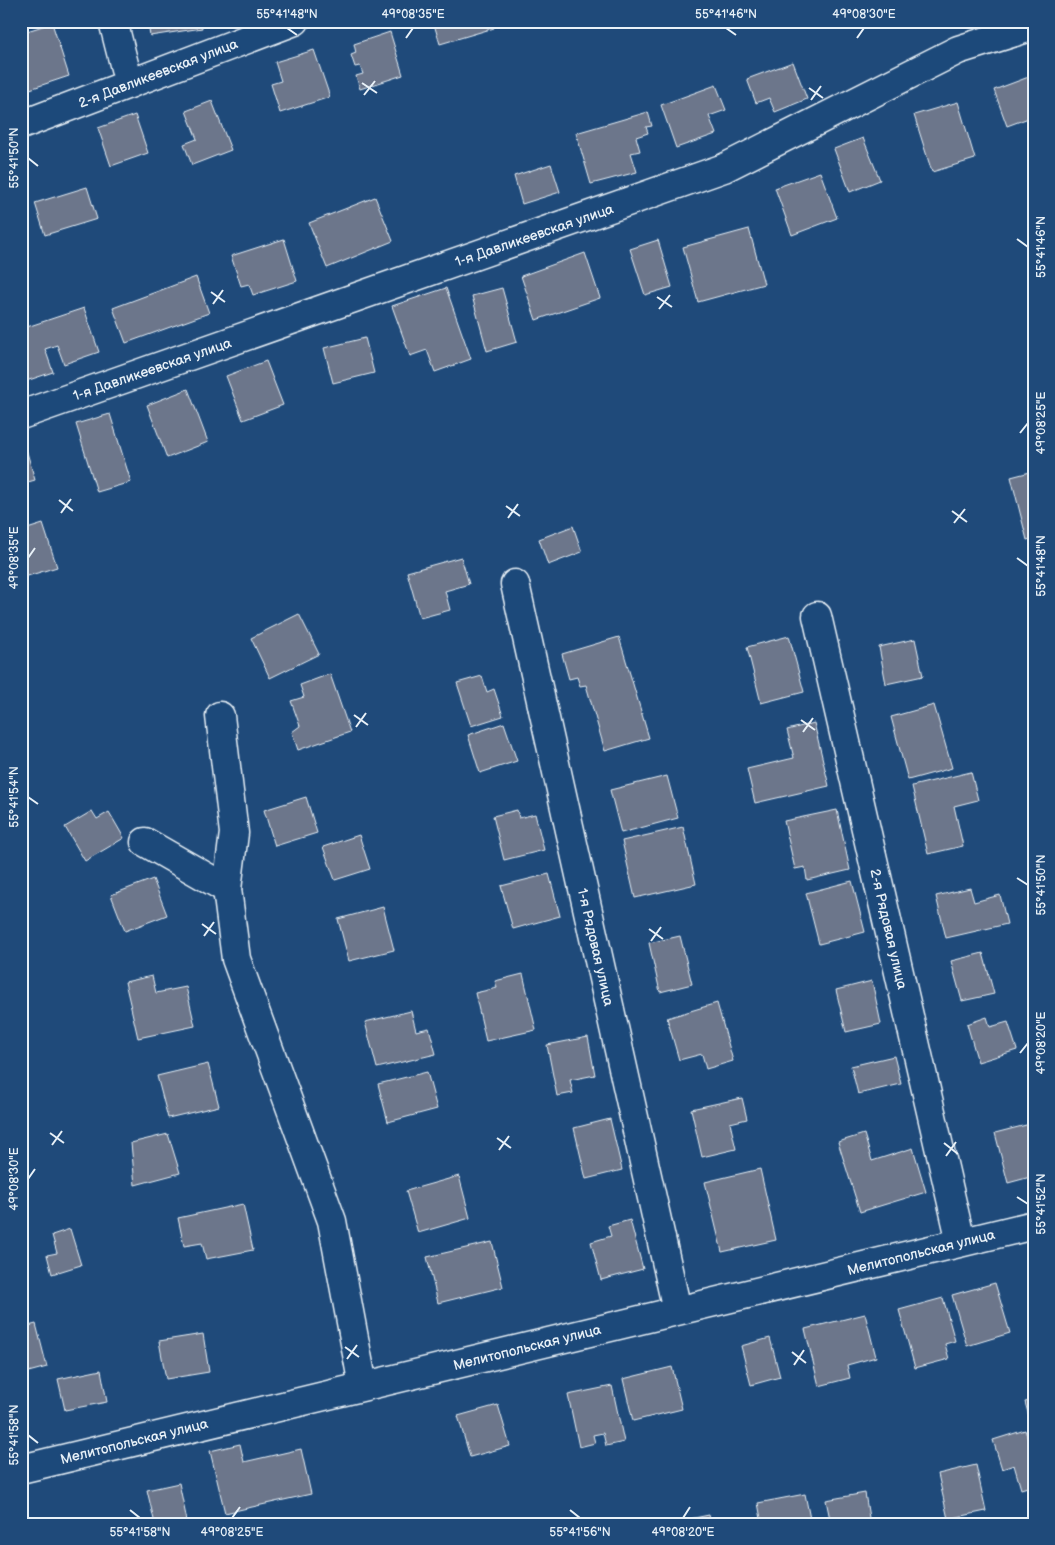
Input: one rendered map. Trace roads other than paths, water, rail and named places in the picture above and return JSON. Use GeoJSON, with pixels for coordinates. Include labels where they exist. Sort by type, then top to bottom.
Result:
{"type":"FeatureCollection","features":[{"type":"Feature","properties":{"kind":"street"},"geometry":{"type":"LineString","coordinates":[[113,21],[129,84]]}},
{"type":"Feature","properties":{"kind":"street","name":"2-я Давликеевская улица"},"geometry":{"type":"LineString","coordinates":[[21,125],[295,21]]}},
{"type":"Feature","properties":{"kind":"street","name":"1-я Давликеевская улица"},"geometry":{"type":"LineString","coordinates":[[21,415],[724,168],[958,50],[1034,26]]}},
{"type":"Feature","properties":{"kind":"street","name":"1-я Рядовая улица"},"geometry":{"type":"LineString","coordinates":[[515,584],[677,1310]]}},
{"type":"Feature","properties":{"kind":"street","name":"2-я Рядовая улица"},"geometry":{"type":"LineString","coordinates":[[817,616],[961,1242]]}},
{"type":"Feature","properties":{"kind":"street"},"geometry":{"type":"LineString","coordinates":[[220,716],[234,833],[227,889],[236,959],[332,1221],[363,1386]]}},
{"type":"Feature","properties":{"kind":"street"},"geometry":{"type":"LineString","coordinates":[[146,842],[227,889]]}},
{"type":"Feature","properties":{"kind":"street","name":"Мелитопольская улица"},"geometry":{"type":"LineString","coordinates":[[21,1469],[1034,1224]]}}]}
